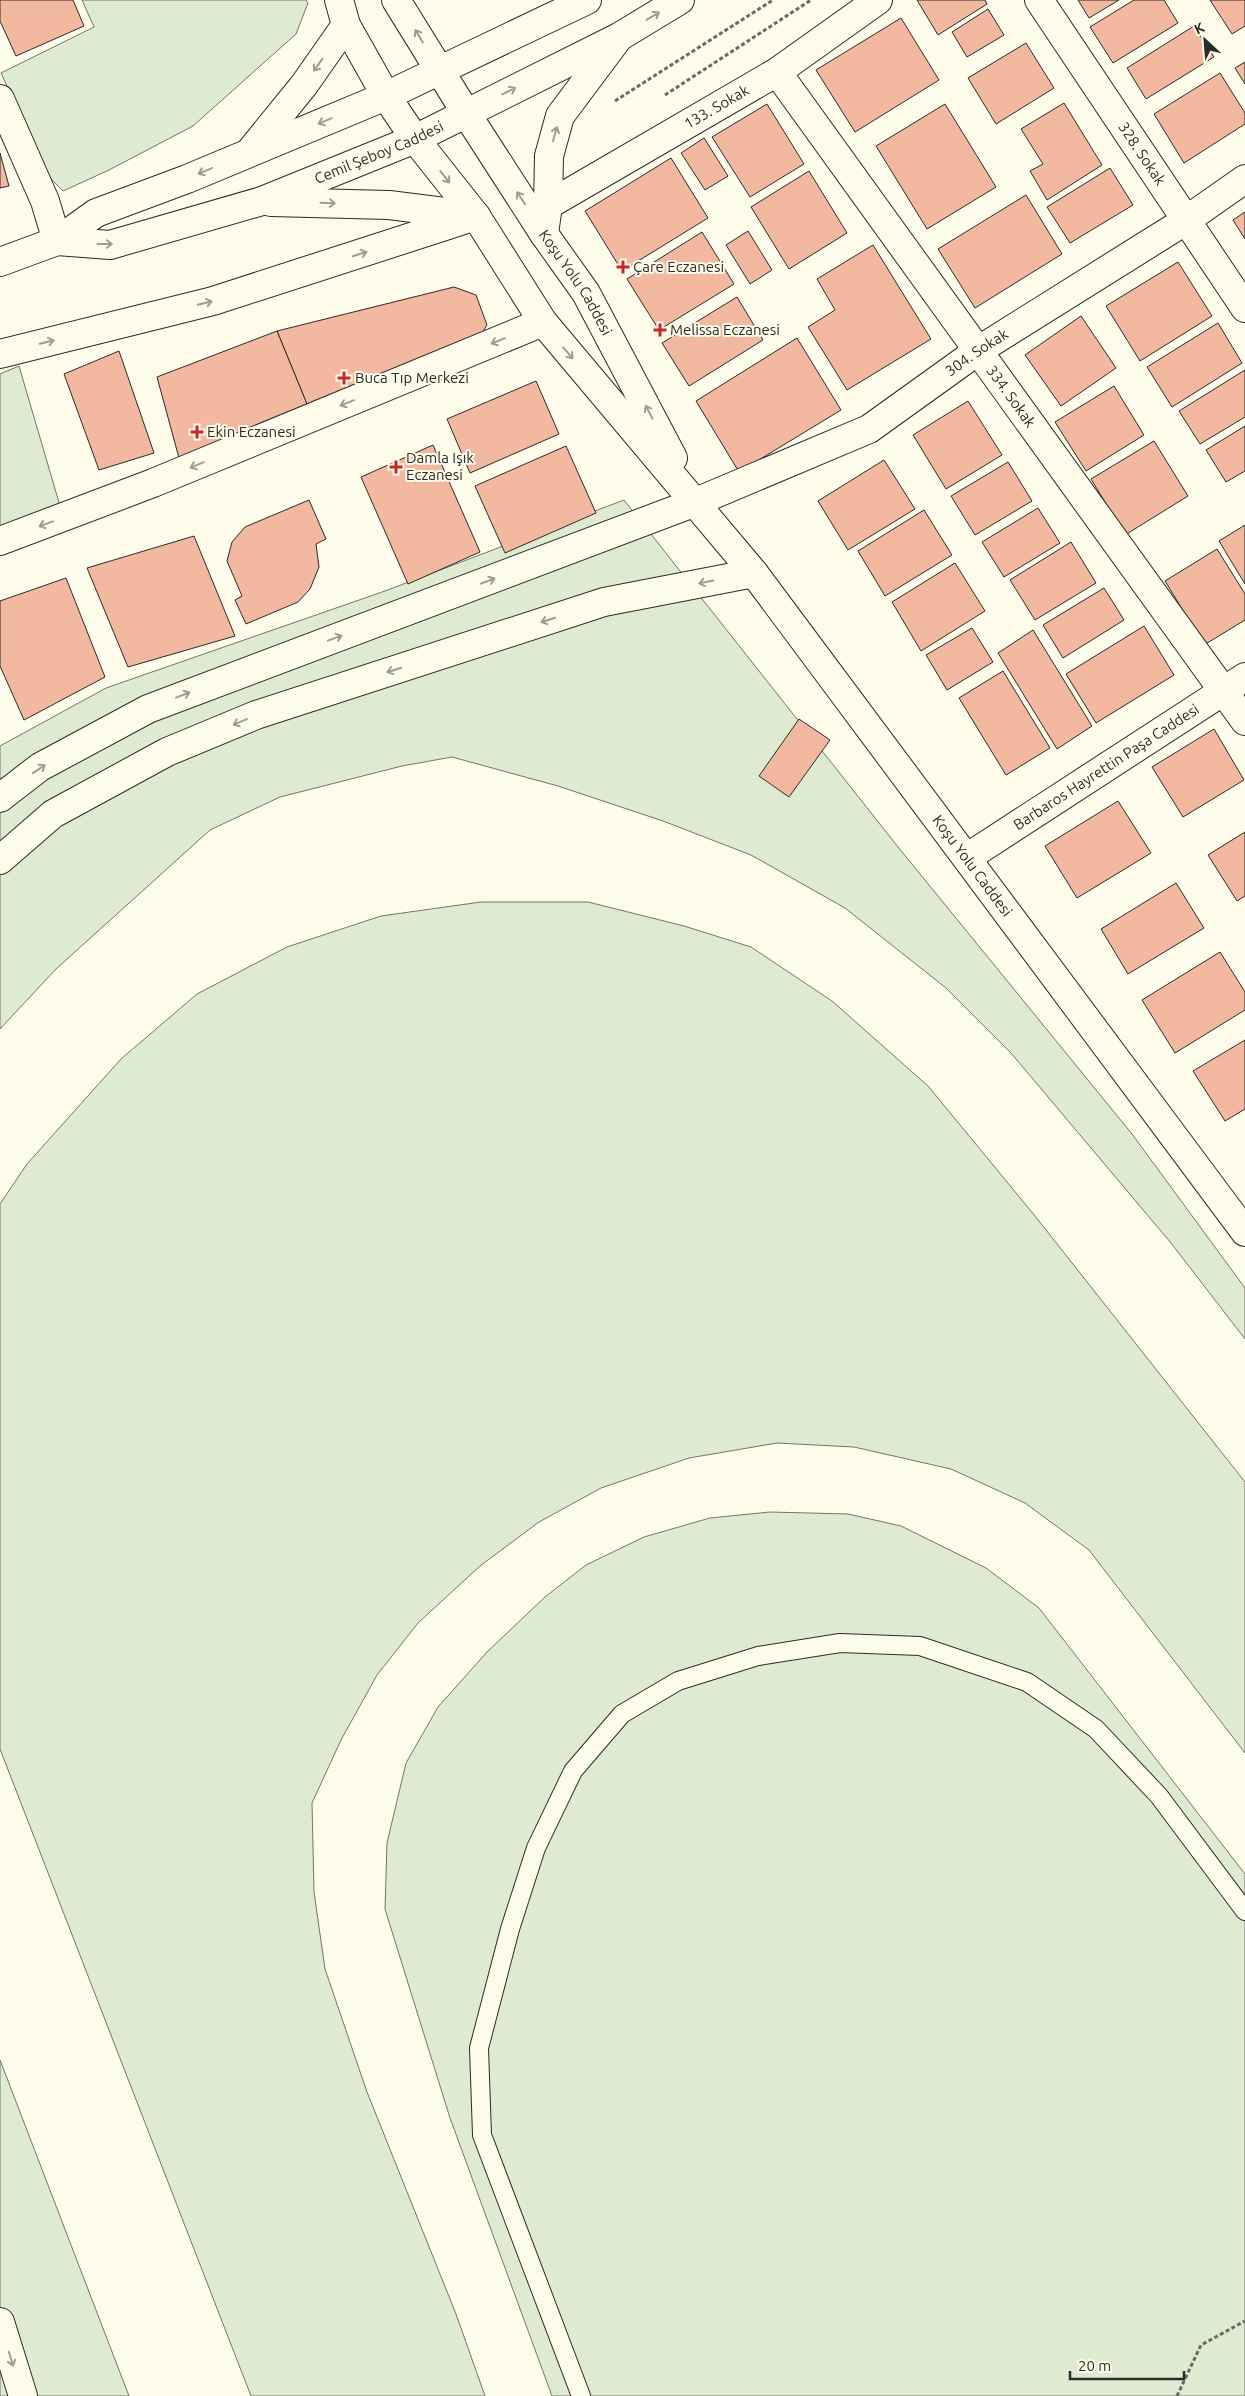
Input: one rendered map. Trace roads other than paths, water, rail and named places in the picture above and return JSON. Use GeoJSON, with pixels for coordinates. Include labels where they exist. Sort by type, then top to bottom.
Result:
{"type":"FeatureCollection","features":[{"type":"Feature","properties":{"kind":"street","name":"Koşu Yolu Caddesi"},"geometry":{"type":"LineString","coordinates":[[396,0],[544,234],[586,293],[696,502]]}},
{"type":"Feature","properties":{"kind":"street"},"geometry":{"type":"LineString","coordinates":[[544,19],[573,0]]}},
{"type":"Feature","properties":{"kind":"street"},"geometry":{"type":"LineString","coordinates":[[441,72],[544,19],[587,0]]}},
{"type":"Feature","properties":{"kind":"street","name":"Cemil Şeboy Caddesi"},"geometry":{"type":"LineString","coordinates":[[57,241],[110,245],[262,201],[415,139],[619,37],[680,0]]}},
{"type":"Feature","properties":{"kind":"street","name":"133. Sokak"},"geometry":{"type":"LineString","coordinates":[[548,205],[777,72],[878,0]]}},
{"type":"Feature","properties":{"kind":"street","name":"328. Sokak"},"geometry":{"type":"LineString","coordinates":[[1039,0],[1185,221],[1245,308]]}},
{"type":"Feature","properties":{"kind":"street","name":"Koşu Yolu Caddesi"},"geometry":{"type":"LineString","coordinates":[[343,12],[386,96],[415,139],[476,216],[542,322],[696,502],[754,573],[968,857],[1245,1232]]}},
{"type":"Feature","properties":{"kind":"street"},"geometry":{"type":"LineString","coordinates":[[250,152],[304,85],[343,12]]}},
{"type":"Feature","properties":{"kind":"street"},"geometry":{"type":"LineString","coordinates":[[544,234],[548,205],[549,156],[560,116],[619,37]]}},
{"type":"Feature","properties":{"kind":"street","name":"Cemil Şeboy Caddesi"},"geometry":{"type":"LineString","coordinates":[[0,262],[57,241],[96,213],[250,152],[441,72]]}},
{"type":"Feature","properties":{"kind":"street","name":"334. Sokak"},"geometry":{"type":"LineString","coordinates":[[777,72],[979,350],[1234,684],[1245,721]]}},
{"type":"Feature","properties":{"kind":"street"},"geometry":{"type":"LineString","coordinates":[[0,99],[45,201],[57,241]]}},
{"type":"Feature","properties":{"kind":"street","name":"304. Sokak"},"geometry":{"type":"LineString","coordinates":[[0,798],[40,767],[148,709],[696,502],[870,428],[979,350],[1185,221],[1245,179]]}},
{"type":"Feature","properties":{"kind":"street"},"geometry":{"type":"LineString","coordinates":[[262,201],[389,205],[476,216]]}},
{"type":"Feature","properties":{"kind":"street"},"geometry":{"type":"LineString","coordinates":[[0,354],[213,301],[476,216]]}},
{"type":"Feature","properties":{"kind":"street"},"geometry":{"type":"LineString","coordinates":[[0,541],[153,483],[542,322]]}},
{"type":"Feature","properties":{"kind":"street"},"geometry":{"type":"LineString","coordinates":[[0,860],[54,814],[166,752],[256,715],[604,602],[754,573]]}},
{"type":"Feature","properties":{"kind":"street","name":"Barbaros Hayrettin Paşa Caddesi"},"geometry":{"type":"LineString","coordinates":[[968,857],[1234,684]]}},
{"type":"Feature","properties":{"kind":"street"},"geometry":{"type":"LineString","coordinates":[[0,2322],[23,2396]]}},
{"type":"Feature","properties":{"kind":"lane"},"geometry":{"type":"LineString","coordinates":[[581,2396],[482,2135],[479,2048],[510,1929],[536,1848],[573,1771],[622,1714],[678,1681],[758,1656],[840,1643],[920,1646],[1027,1682],[1096,1729],[1159,1796],[1245,1911]]}},
{"type":"Feature","properties":{"kind":"place","name":"Çare Eczanesi"},"geometry":{"type":"Point","coordinates":[623,267]}},
{"type":"Feature","properties":{"kind":"place","name":"Melissa Eczanesi"},"geometry":{"type":"Point","coordinates":[660,330]}},
{"type":"Feature","properties":{"kind":"place","name":"Buca Tıp Merkezi"},"geometry":{"type":"Point","coordinates":[344,378]}},
{"type":"Feature","properties":{"kind":"place","name":"Ekin Eczanesi"},"geometry":{"type":"Point","coordinates":[197,432]}},
{"type":"Feature","properties":{"kind":"place","name":"Damla Işık Eczanesi"},"geometry":{"type":"Point","coordinates":[396,467]}}]}
